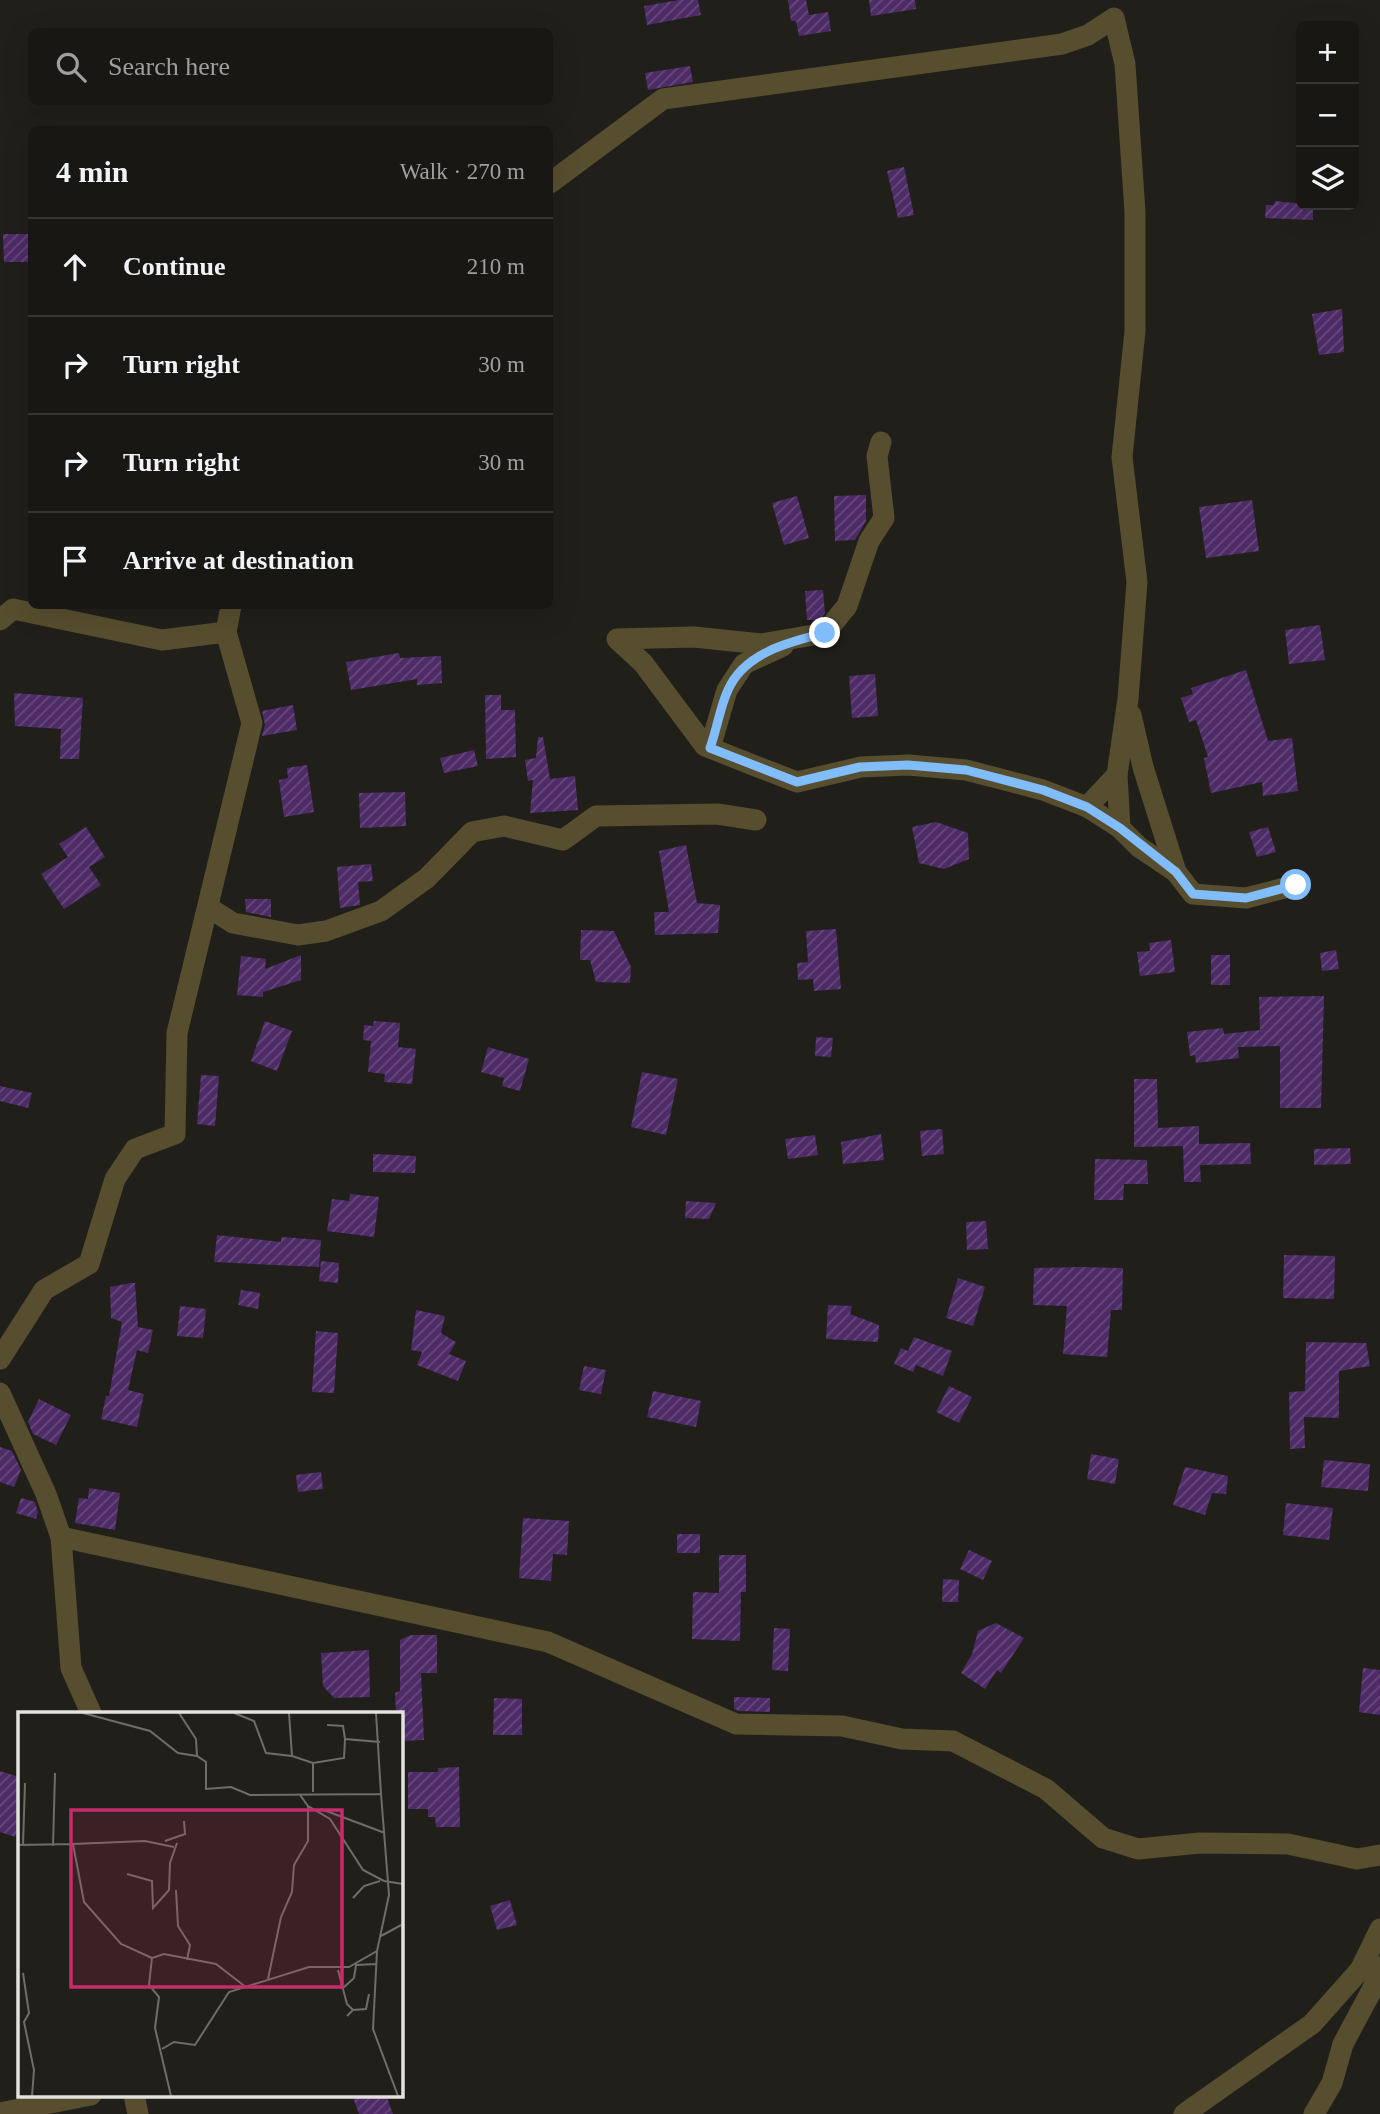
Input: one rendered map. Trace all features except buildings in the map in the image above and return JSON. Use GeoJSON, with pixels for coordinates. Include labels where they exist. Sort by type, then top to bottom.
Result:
{"type":"FeatureCollection","features":[{"type":"Feature","properties":{"kind":"street"},"geometry":{"type":"LineString","coordinates":[[553,181],[663,99],[1062,44],[1088,36],[1112,9]]}},
{"type":"Feature","properties":{"kind":"street"},"geometry":{"type":"LineString","coordinates":[[1112,9],[1125,64],[1135,212],[1135,331],[1122,457],[1137,582],[1128,699],[1117,775],[1120,828]]}},
{"type":"Feature","properties":{"kind":"street"},"geometry":{"type":"LineString","coordinates":[[881,442],[877,456],[884,518],[869,541],[847,606],[825,633],[761,644],[694,637],[617,639],[643,663],[682,717],[710,748],[797,782],[860,767],[908,765],[966,770],[1043,790],[1087,807],[1120,828],[1176,872],[1193,894],[1246,898],[1296,885]]}},
{"type":"Feature","properties":{"kind":"street"},"geometry":{"type":"LineString","coordinates":[[0,620],[13,609],[162,640],[226,632]]}},
{"type":"Feature","properties":{"kind":"street"},"geometry":{"type":"LineString","coordinates":[[0,1359],[44,1290],[89,1264],[115,1179],[135,1149],[175,1134],[177,1033],[252,723],[226,632],[230,609]]}},
{"type":"Feature","properties":{"kind":"street"},"geometry":{"type":"LineString","coordinates":[[710,748],[727,690],[744,664],[794,640]]}},
{"type":"Feature","properties":{"kind":"street"},"geometry":{"type":"LineString","coordinates":[[1128,699],[1143,767],[1176,872]]}},
{"type":"Feature","properties":{"kind":"street"},"geometry":{"type":"LineString","coordinates":[[1087,807],[1117,775]]}},
{"type":"Feature","properties":{"kind":"street"},"geometry":{"type":"LineString","coordinates":[[208,907],[233,923],[298,935],[327,931],[381,911],[427,878],[472,832],[504,826],[563,840],[596,816],[717,814],[756,820]]}},
{"type":"Feature","properties":{"kind":"street"},"geometry":{"type":"LineString","coordinates":[[0,1393],[46,1494],[61,1537],[71,1668],[91,1712]]}},
{"type":"Feature","properties":{"kind":"street"},"geometry":{"type":"LineString","coordinates":[[61,1537],[548,1642],[736,1724],[842,1726],[902,1739],[953,1741],[1046,1789],[1103,1839],[1138,1849],[1200,1843],[1287,1844],[1357,1859],[1380,1855]]}},
{"type":"Feature","properties":{"kind":"street"},"geometry":{"type":"LineString","coordinates":[[1184,2114],[1312,2024],[1360,1970],[1380,1929]]}},
{"type":"Feature","properties":{"kind":"street"},"geometry":{"type":"LineString","coordinates":[[1314,2114],[1332,2083],[1343,2044],[1373,1988],[1380,1967]]}},
{"type":"Feature","properties":{"kind":"street"},"geometry":{"type":"LineString","coordinates":[[0,2113],[86,2096]]}},
{"type":"Feature","properties":{"kind":"street"},"geometry":{"type":"LineString","coordinates":[[134,2096],[138,2114]]}},
{"type":"Feature","properties":{"kind":"route"},"geometry":{"type":"LineString","coordinates":[[825,633],[794,640],[744,664],[727,690],[710,748],[797,782],[860,767],[908,765],[966,770],[1043,790],[1087,807],[1120,828],[1139,846],[1176,872],[1193,894],[1246,898],[1296,885]]}}]}
